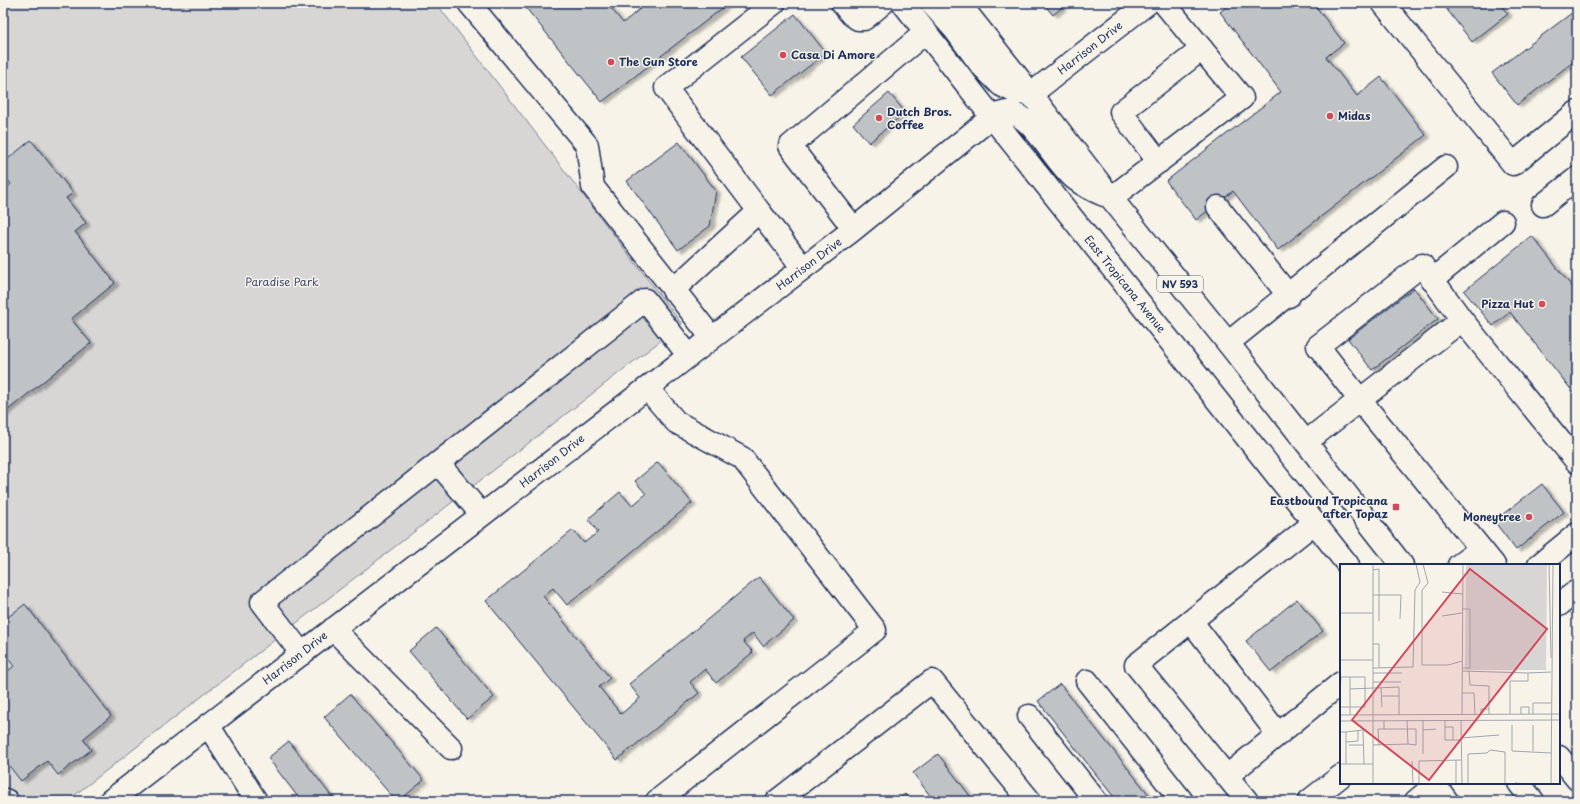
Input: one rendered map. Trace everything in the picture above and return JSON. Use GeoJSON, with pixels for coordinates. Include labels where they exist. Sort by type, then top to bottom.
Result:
{"type":"FeatureCollection","features":[{"type":"Feature","properties":{"kind":"main road"},"geometry":{"type":"LineString","coordinates":[[469,3],[587,145],[593,187],[712,338]]}},
{"type":"Feature","properties":{"kind":"main road"},"geometry":{"type":"LineString","coordinates":[[774,3],[666,88],[803,268]]}},
{"type":"Feature","properties":{"kind":"main road"},"geometry":{"type":"LineString","coordinates":[[842,3],[858,19],[864,19],[882,3]]}},
{"type":"Feature","properties":{"kind":"main road","name":"East Tropicana Avenue"},"geometry":{"type":"LineString","coordinates":[[903,3],[1347,564]]}},
{"type":"Feature","properties":{"kind":"main road"},"geometry":{"type":"LineString","coordinates":[[931,3],[955,30],[981,65],[1001,85],[1017,93],[1031,94]]}},
{"type":"Feature","properties":{"kind":"main road","name":"NV 593"},"geometry":{"type":"LineString","coordinates":[[959,3],[1111,198],[1228,343],[1401,564]]}},
{"type":"Feature","properties":{"kind":"main road"},"geometry":{"type":"LineString","coordinates":[[1383,3],[1513,164],[1577,112]]}},
{"type":"Feature","properties":{"kind":"main road"},"geometry":{"type":"LineString","coordinates":[[992,117],[1007,112],[1019,115],[1036,131],[1051,153],[1074,178],[1096,192],[1111,198],[1242,98],[1202,49],[1150,4]]}},
{"type":"Feature","properties":{"kind":"main road","name":"Harrison Drive"},"geometry":{"type":"LineString","coordinates":[[1031,94],[1150,4]]}},
{"type":"Feature","properties":{"kind":"main road"},"geometry":{"type":"LineString","coordinates":[[854,229],[790,146],[926,32]]}},
{"type":"Feature","properties":{"kind":"main road"},"geometry":{"type":"LineString","coordinates":[[1160,162],[1121,112],[1202,49]]}},
{"type":"Feature","properties":{"kind":"main road","name":"Harrison Drive"},"geometry":{"type":"LineString","coordinates":[[110,801],[854,229],[992,117]]}},
{"type":"Feature","properties":{"kind":"main road"},"geometry":{"type":"LineString","coordinates":[[1228,343],[1289,296],[1446,167]]}},
{"type":"Feature","properties":{"kind":"main road"},"geometry":{"type":"LineString","coordinates":[[1543,205],[1577,178]]}},
{"type":"Feature","properties":{"kind":"main road"},"geometry":{"type":"LineString","coordinates":[[1218,207],[1289,296]]}},
{"type":"Feature","properties":{"kind":"main road"},"geometry":{"type":"LineString","coordinates":[[673,290],[759,211]]}},
{"type":"Feature","properties":{"kind":"main road"},"geometry":{"type":"LineString","coordinates":[[1432,280],[1503,222]]}},
{"type":"Feature","properties":{"kind":"main road"},"geometry":{"type":"LineString","coordinates":[[1462,564],[1487,557],[1318,346],[1422,265],[1462,320],[1577,462]]}},
{"type":"Feature","properties":{"kind":"main road"},"geometry":{"type":"LineString","coordinates":[[302,654],[262,602],[645,300],[689,356]]}},
{"type":"Feature","properties":{"kind":"main road"},"geometry":{"type":"LineString","coordinates":[[1306,442],[1462,320]]}},
{"type":"Feature","properties":{"kind":"main road"},"geometry":{"type":"LineString","coordinates":[[647,388],[676,422],[742,458],[875,630],[657,801]]}},
{"type":"Feature","properties":{"kind":"main road"},"geometry":{"type":"LineString","coordinates":[[438,463],[482,515]]}},
{"type":"Feature","properties":{"kind":"main road"},"geometry":{"type":"LineString","coordinates":[[1247,801],[1136,665],[1314,522]]}},
{"type":"Feature","properties":{"kind":"main road"},"geometry":{"type":"LineString","coordinates":[[1540,564],[1577,534]]}},
{"type":"Feature","properties":{"kind":"main road"},"geometry":{"type":"LineString","coordinates":[[1560,605],[1577,591]]}},
{"type":"Feature","properties":{"kind":"main road"},"geometry":{"type":"LineString","coordinates":[[1191,621],[1278,734]]}},
{"type":"Feature","properties":{"kind":"main road"},"geometry":{"type":"LineString","coordinates":[[333,629],[451,748]]}},
{"type":"Feature","properties":{"kind":"main road"},"geometry":{"type":"LineString","coordinates":[[776,801],[932,681],[1030,801]]}},
{"type":"Feature","properties":{"kind":"main road"},"geometry":{"type":"LineString","coordinates":[[1087,681],[1182,801]]}},
{"type":"Feature","properties":{"kind":"main road"},"geometry":{"type":"LineString","coordinates":[[1227,776],[1340,684]]}},
{"type":"Feature","properties":{"kind":"main road"},"geometry":{"type":"LineString","coordinates":[[1029,716],[1096,801]]}},
{"type":"Feature","properties":{"kind":"main road"},"geometry":{"type":"LineString","coordinates":[[208,725],[256,801]]}},
{"type":"Feature","properties":{"kind":"main road"},"geometry":{"type":"LineString","coordinates":[[1560,758],[1577,779]]}},
{"type":"Feature","properties":{"kind":"main road"},"geometry":{"type":"LineString","coordinates":[[1309,801],[1340,777]]}},
{"type":"Feature","properties":{"kind":"main road"},"geometry":{"type":"LineString","coordinates":[[1520,784],[1533,801]]}},
{"type":"Feature","properties":{"kind":"main road"},"geometry":{"type":"LineString","coordinates":[[1416,801],[1435,785],[1447,801]]}},
{"type":"Feature","properties":{"kind":"green space","name":"Paradise Park"},"geometry":{"type":"Polygon","coordinates":[[[3,3],[436,3],[682,324],[67,801],[3,801],[3,3]]]}},
{"type":"Feature","properties":{"kind":"building","name":"The Gun Store"},"geometry":{"type":"Polygon","coordinates":[[[522,3],[607,3],[623,23],[647,3],[729,3],[602,102],[522,3]]]}},
{"type":"Feature","properties":{"kind":"building"},"geometry":{"type":"Polygon","coordinates":[[[1043,3],[1067,3],[1053,15],[1043,3]]]}},
{"type":"Feature","properties":{"kind":"building","name":"Midas"},"geometry":{"type":"Polygon","coordinates":[[[1231,3],[1284,3],[1285,5],[1287,3],[1313,3],[1344,43],[1326,57],[1357,96],[1381,77],[1426,135],[1278,250],[1233,191],[1196,220],[1166,181],[1281,92],[1220,12],[1231,3]]]}},
{"type":"Feature","properties":{"kind":"building"},"geometry":{"type":"Polygon","coordinates":[[[1442,3],[1499,3],[1508,14],[1472,42],[1442,3]]]}},
{"type":"Feature","properties":{"kind":"building"},"geometry":{"type":"Polygon","coordinates":[[[1577,9],[1577,59],[1517,105],[1492,73],[1577,9]]]}},
{"type":"Feature","properties":{"kind":"building","name":"Casa Di Amore"},"geometry":{"type":"Polygon","coordinates":[[[795,14],[826,53],[772,95],[741,57],[795,14]]]}},
{"type":"Feature","properties":{"kind":"building","name":"Dutch Bros. Coffee"},"geometry":{"type":"Polygon","coordinates":[[[889,93],[905,112],[869,143],[853,124],[889,93]]]}},
{"type":"Feature","properties":{"kind":"building"},"geometry":{"type":"Polygon","coordinates":[[[31,140],[73,193],[66,198],[86,223],[75,232],[115,283],[71,319],[91,343],[3,414],[3,191],[11,184],[3,174],[3,163],[31,140]]]}},
{"type":"Feature","properties":{"kind":"building"},"geometry":{"type":"Polygon","coordinates":[[[679,142],[716,191],[710,226],[678,250],[627,181],[679,142]]]}},
{"type":"Feature","properties":{"kind":"building"},"geometry":{"type":"Polygon","coordinates":[[[1532,236],[1577,293],[1577,397],[1510,312],[1493,326],[1464,291],[1532,236]]]}},
{"type":"Feature","properties":{"kind":"building"},"geometry":{"type":"Polygon","coordinates":[[[1414,288],[1438,319],[1372,370],[1348,339],[1414,288]]]}},
{"type":"Feature","properties":{"kind":"building"},"geometry":{"type":"Polygon","coordinates":[[[658,462],[692,503],[567,605],[553,588],[543,596],[610,678],[599,687],[621,714],[640,698],[629,684],[759,577],[794,620],[763,646],[753,633],[743,641],[753,652],[716,683],[705,669],[690,682],[699,693],[617,760],[486,601],[573,530],[584,543],[598,532],[588,519],[620,492],[632,506],[646,494],[635,481],[658,462]]]}},
{"type":"Feature","properties":{"kind":"building","name":"Moneytree"},"geometry":{"type":"Polygon","coordinates":[[[1542,484],[1564,512],[1516,550],[1494,521],[1542,484]]]}},
{"type":"Feature","properties":{"kind":"building"},"geometry":{"type":"Polygon","coordinates":[[[1297,599],[1323,631],[1271,672],[1246,641],[1297,599]]]}},
{"type":"Feature","properties":{"kind":"building"},"geometry":{"type":"Polygon","coordinates":[[[25,604],[111,716],[83,739],[91,750],[58,775],[47,761],[21,781],[3,758],[3,675],[14,666],[3,652],[3,621],[25,604]]]}},
{"type":"Feature","properties":{"kind":"building"},"geometry":{"type":"Polygon","coordinates":[[[436,628],[494,697],[467,719],[409,651],[436,628]]]}},
{"type":"Feature","properties":{"kind":"building"},"geometry":{"type":"Polygon","coordinates":[[[1060,684],[1154,801],[1117,801],[1038,701],[1060,684]]]}},
{"type":"Feature","properties":{"kind":"building"},"geometry":{"type":"Polygon","coordinates":[[[350,694],[424,780],[399,801],[396,801],[324,717],[350,694]]]}},
{"type":"Feature","properties":{"kind":"building"},"geometry":{"type":"Polygon","coordinates":[[[289,741],[335,801],[301,801],[268,758],[289,741]]]}},
{"type":"Feature","properties":{"kind":"building"},"geometry":{"type":"Polygon","coordinates":[[[938,754],[974,801],[934,801],[913,773],[938,754]]]}},
{"type":"Feature","properties":{"kind":"building"},"geometry":{"type":"Polygon","coordinates":[[[905,794],[911,801],[896,801],[905,794]]]}},
{"type":"Feature","properties":{"kind":"place","name":"Casa Di Amore"},"geometry":{"type":"Point","coordinates":[783,55]}},
{"type":"Feature","properties":{"kind":"place","name":"The Gun Store"},"geometry":{"type":"Point","coordinates":[611,62]}},
{"type":"Feature","properties":{"kind":"place","name":"Midas"},"geometry":{"type":"Point","coordinates":[1330,116]}},
{"type":"Feature","properties":{"kind":"place","name":"Dutch Bros. Coffee"},"geometry":{"type":"Point","coordinates":[879,118]}},
{"type":"Feature","properties":{"kind":"place","name":"Pizza Hut"},"geometry":{"type":"Point","coordinates":[1542,304]}},
{"type":"Feature","properties":{"kind":"place","name":"Eastbound Tropicana after Topaz"},"geometry":{"type":"Point","coordinates":[1396,507]}},
{"type":"Feature","properties":{"kind":"place","name":"Moneytree"},"geometry":{"type":"Point","coordinates":[1529,517]}}]}
